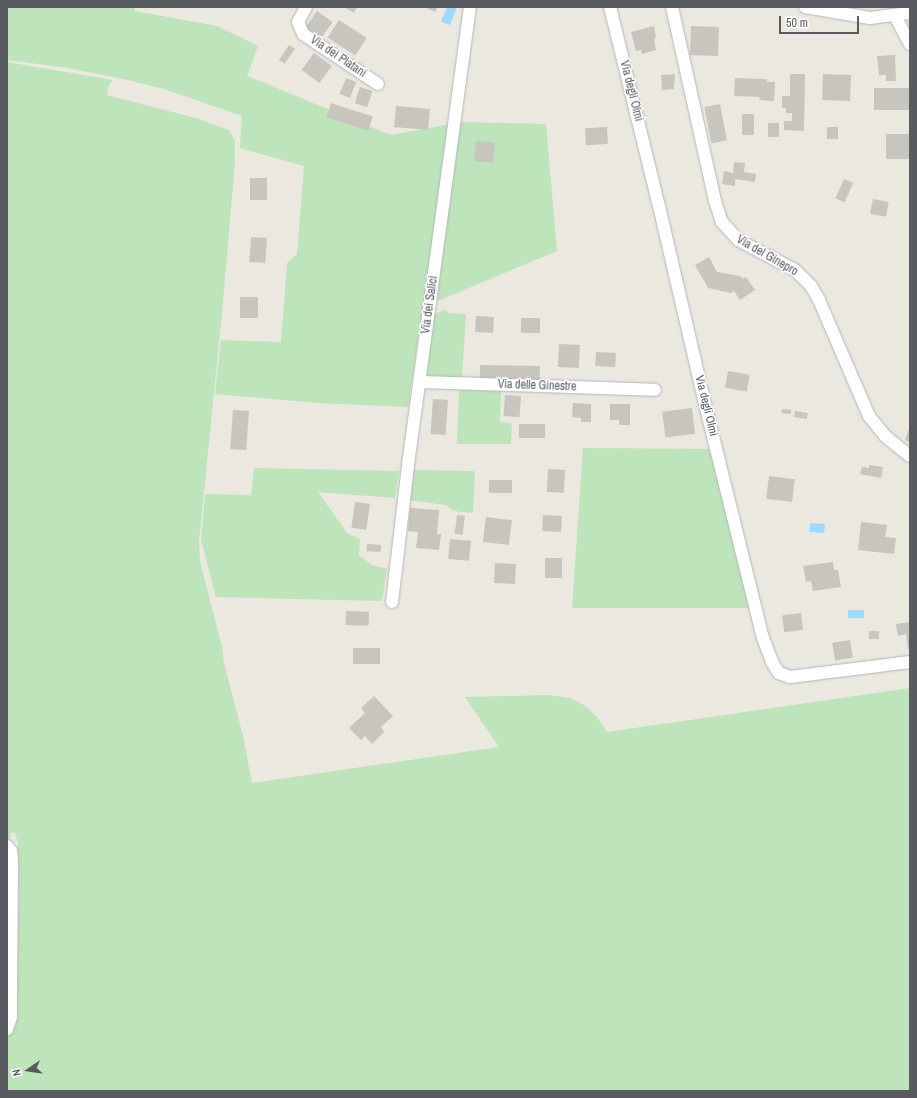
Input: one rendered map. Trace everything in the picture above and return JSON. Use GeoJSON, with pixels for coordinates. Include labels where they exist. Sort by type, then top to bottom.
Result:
{"type":"FeatureCollection","features":[{"type":"Feature","properties":{"kind":"street","name":"Via dei Platani"},"geometry":{"type":"LineString","coordinates":[[306,7],[298,22],[303,34],[378,84]]}},
{"type":"Feature","properties":{"kind":"street","name":"Via dei Salici"},"geometry":{"type":"LineString","coordinates":[[392,602],[470,7]]}},
{"type":"Feature","properties":{"kind":"street","name":"Via degli Olmi"},"geometry":{"type":"LineString","coordinates":[[610,7],[763,638],[772,662],[779,673],[790,676],[910,662]]}},
{"type":"Feature","properties":{"kind":"street","name":"Via del Ginepro"},"geometry":{"type":"LineString","coordinates":[[672,7],[714,201],[722,222],[738,240],[791,268],[811,286],[819,300],[869,416],[885,436],[910,456]]}},
{"type":"Feature","properties":{"kind":"street"},"geometry":{"type":"LineString","coordinates":[[805,7],[895,16],[910,13]]}},
{"type":"Feature","properties":{"kind":"street"},"geometry":{"type":"LineString","coordinates":[[895,16],[910,44]]}},
{"type":"Feature","properties":{"kind":"street","name":"Via delle Ginestre"},"geometry":{"type":"LineString","coordinates":[[420,382],[655,390]]}},
{"type":"Feature","properties":{"kind":"street"},"geometry":{"type":"LineString","coordinates":[[7,846],[11,851],[12,861],[11,1017],[7,1029]]}},
{"type":"Feature","properties":{"kind":"green space"},"geometry":{"type":"Polygon","coordinates":[[[7,7],[135,7],[135,11],[217,26],[258,46],[247,76],[391,135],[462,122],[546,124],[557,251],[423,307],[408,407],[318,403],[215,394],[221,340],[281,342],[287,263],[297,254],[304,166],[240,148],[242,116],[164,89],[123,79],[68,68],[7,60],[7,7]]]}},
{"type":"Feature","properties":{"kind":"green space"},"geometry":{"type":"Polygon","coordinates":[[[7,62],[113,80],[109,85],[107,95],[196,118],[229,130],[235,141],[235,162],[222,313],[199,542],[200,561],[243,736],[252,783],[499,747],[465,697],[549,695],[570,698],[584,705],[597,717],[607,732],[910,688],[910,1091],[7,1091],[7,1044],[19,903],[18,843],[15,833],[11,833],[9,842],[7,843],[7,62]]]}},
{"type":"Feature","properties":{"kind":"green space"},"geometry":{"type":"Polygon","coordinates":[[[446,309],[448,313],[466,314],[462,378],[424,377],[433,315],[446,309]]]}},
{"type":"Feature","properties":{"kind":"green space"},"geometry":{"type":"Polygon","coordinates":[[[459,390],[501,391],[500,422],[512,423],[511,444],[457,444],[459,390]]]}},
{"type":"Feature","properties":{"kind":"green space"},"geometry":{"type":"Polygon","coordinates":[[[583,448],[715,449],[752,608],[572,608],[583,448]]]}},
{"type":"Feature","properties":{"kind":"green space"},"geometry":{"type":"Polygon","coordinates":[[[254,468],[399,471],[395,498],[318,492],[347,533],[360,539],[359,555],[372,565],[387,569],[382,601],[216,597],[201,540],[205,494],[251,495],[254,468]]]}},
{"type":"Feature","properties":{"kind":"green space"},"geometry":{"type":"Polygon","coordinates":[[[414,470],[475,471],[473,513],[453,511],[446,505],[408,500],[414,470]]]}},
{"type":"Feature","properties":{"kind":"water"},"geometry":{"type":"Polygon","coordinates":[[[447,7],[457,7],[450,25],[441,22],[447,7]]]}},
{"type":"Feature","properties":{"kind":"water"},"geometry":{"type":"Polygon","coordinates":[[[810,523],[825,524],[824,533],[809,532],[810,523]]]}},
{"type":"Feature","properties":{"kind":"water"},"geometry":{"type":"Polygon","coordinates":[[[848,610],[864,610],[864,618],[848,618],[848,610]]]}},
{"type":"Feature","properties":{"kind":"building"},"geometry":{"type":"Polygon","coordinates":[[[344,7],[357,7],[354,13],[344,7]]]}},
{"type":"Feature","properties":{"kind":"building"},"geometry":{"type":"Polygon","coordinates":[[[425,7],[438,7],[435,12],[425,7]]]}},
{"type":"Feature","properties":{"kind":"building"},"geometry":{"type":"Polygon","coordinates":[[[317,11],[333,22],[321,38],[306,27],[317,11]]]}},
{"type":"Feature","properties":{"kind":"building"},"geometry":{"type":"Polygon","coordinates":[[[339,20],[367,38],[355,56],[328,38],[339,20]]]}},
{"type":"Feature","properties":{"kind":"building"},"geometry":{"type":"Polygon","coordinates":[[[654,26],[656,50],[642,54],[641,50],[636,51],[631,32],[654,26]]]}},
{"type":"Feature","properties":{"kind":"building"},"geometry":{"type":"Polygon","coordinates":[[[691,26],[719,27],[718,56],[690,55],[691,26]]]}},
{"type":"Feature","properties":{"kind":"building"},"geometry":{"type":"Polygon","coordinates":[[[289,45],[295,49],[285,64],[279,60],[289,45]]]}},
{"type":"Feature","properties":{"kind":"building"},"geometry":{"type":"Polygon","coordinates":[[[314,53],[332,66],[319,83],[302,70],[314,53]]]}},
{"type":"Feature","properties":{"kind":"building"},"geometry":{"type":"Polygon","coordinates":[[[895,55],[896,81],[886,81],[886,75],[879,75],[877,56],[895,55]]]}},
{"type":"Feature","properties":{"kind":"building"},"geometry":{"type":"Polygon","coordinates":[[[675,74],[674,89],[662,90],[661,75],[675,74]]]}},
{"type":"Feature","properties":{"kind":"building"},"geometry":{"type":"Polygon","coordinates":[[[790,74],[805,74],[804,131],[784,130],[784,121],[792,121],[792,113],[786,113],[786,108],[782,108],[782,96],[790,96],[790,74]]]}},
{"type":"Feature","properties":{"kind":"building"},"geometry":{"type":"Polygon","coordinates":[[[823,74],[851,75],[850,101],[822,100],[823,74]]]}},
{"type":"Feature","properties":{"kind":"building"},"geometry":{"type":"Polygon","coordinates":[[[346,78],[356,82],[350,98],[340,94],[346,78]]]}},
{"type":"Feature","properties":{"kind":"building"},"geometry":{"type":"Polygon","coordinates":[[[735,78],[767,79],[767,82],[775,82],[774,101],[759,100],[760,97],[734,96],[735,78]]]}},
{"type":"Feature","properties":{"kind":"building"},"geometry":{"type":"Polygon","coordinates":[[[360,87],[372,91],[367,107],[355,103],[360,87]]]}},
{"type":"Feature","properties":{"kind":"building"},"geometry":{"type":"Polygon","coordinates":[[[874,88],[910,88],[910,110],[874,110],[874,88]]]}},
{"type":"Feature","properties":{"kind":"building"},"geometry":{"type":"Polygon","coordinates":[[[331,103],[373,117],[368,131],[326,117],[331,103]]]}},
{"type":"Feature","properties":{"kind":"building"},"geometry":{"type":"Polygon","coordinates":[[[720,104],[727,140],[711,143],[704,107],[720,104]]]}},
{"type":"Feature","properties":{"kind":"building"},"geometry":{"type":"Polygon","coordinates":[[[396,106],[430,109],[428,130],[394,127],[396,106]]]}},
{"type":"Feature","properties":{"kind":"building"},"geometry":{"type":"Polygon","coordinates":[[[742,114],[754,114],[754,135],[742,135],[742,114]]]}},
{"type":"Feature","properties":{"kind":"building"},"geometry":{"type":"Polygon","coordinates":[[[768,123],[779,123],[779,137],[768,137],[768,123]]]}},
{"type":"Feature","properties":{"kind":"building"},"geometry":{"type":"Polygon","coordinates":[[[607,127],[608,144],[586,145],[585,128],[607,127]]]}},
{"type":"Feature","properties":{"kind":"building"},"geometry":{"type":"Polygon","coordinates":[[[827,127],[838,127],[838,139],[827,139],[827,127]]]}},
{"type":"Feature","properties":{"kind":"building"},"geometry":{"type":"Polygon","coordinates":[[[886,134],[910,134],[910,159],[886,159],[886,134]]]}},
{"type":"Feature","properties":{"kind":"building"},"geometry":{"type":"Polygon","coordinates":[[[476,141],[495,143],[493,163],[474,161],[476,141]]]}},
{"type":"Feature","properties":{"kind":"building"},"geometry":{"type":"Polygon","coordinates":[[[734,162],[745,163],[744,172],[756,174],[755,182],[735,179],[735,186],[722,184],[724,171],[733,173],[734,162]]]}},
{"type":"Feature","properties":{"kind":"building"},"geometry":{"type":"Polygon","coordinates":[[[250,178],[267,178],[267,200],[250,200],[250,178]]]}},
{"type":"Feature","properties":{"kind":"building"},"geometry":{"type":"Polygon","coordinates":[[[844,179],[853,183],[845,202],[835,198],[844,179]]]}},
{"type":"Feature","properties":{"kind":"building"},"geometry":{"type":"Polygon","coordinates":[[[873,199],[889,202],[886,217],[870,214],[873,199]]]}},
{"type":"Feature","properties":{"kind":"building"},"geometry":{"type":"Polygon","coordinates":[[[251,237],[267,238],[265,263],[249,262],[251,237]]]}},
{"type":"Feature","properties":{"kind":"building"},"geometry":{"type":"Polygon","coordinates":[[[709,257],[717,272],[740,276],[743,279],[746,277],[755,290],[740,300],[734,291],[731,293],[708,288],[695,265],[709,257]]]}},
{"type":"Feature","properties":{"kind":"building"},"geometry":{"type":"Polygon","coordinates":[[[240,297],[258,297],[258,318],[240,318],[240,297]]]}},
{"type":"Feature","properties":{"kind":"building"},"geometry":{"type":"Polygon","coordinates":[[[476,316],[494,317],[493,333],[475,332],[476,316]]]}},
{"type":"Feature","properties":{"kind":"building"},"geometry":{"type":"Polygon","coordinates":[[[521,318],[540,318],[540,333],[521,333],[521,318]]]}},
{"type":"Feature","properties":{"kind":"building"},"geometry":{"type":"Polygon","coordinates":[[[559,344],[580,345],[579,368],[558,367],[559,344]]]}},
{"type":"Feature","properties":{"kind":"building"},"geometry":{"type":"Polygon","coordinates":[[[596,352],[616,353],[615,367],[595,366],[596,352]]]}},
{"type":"Feature","properties":{"kind":"building"},"geometry":{"type":"Polygon","coordinates":[[[480,365],[540,366],[540,381],[480,380],[480,365]]]}},
{"type":"Feature","properties":{"kind":"building"},"geometry":{"type":"Polygon","coordinates":[[[728,371],[750,375],[747,392],[725,388],[728,371]]]}},
{"type":"Feature","properties":{"kind":"building"},"geometry":{"type":"Polygon","coordinates":[[[505,395],[521,396],[519,417],[504,416],[505,395]]]}},
{"type":"Feature","properties":{"kind":"building"},"geometry":{"type":"Polygon","coordinates":[[[433,399],[448,400],[446,435],[431,434],[433,399]]]}},
{"type":"Feature","properties":{"kind":"building"},"geometry":{"type":"Polygon","coordinates":[[[573,403],[591,404],[591,422],[581,422],[581,418],[572,417],[573,403]]]}},
{"type":"Feature","properties":{"kind":"building"},"geometry":{"type":"Polygon","coordinates":[[[610,404],[630,404],[630,425],[619,425],[619,420],[610,420],[610,404]]]}},
{"type":"Feature","properties":{"kind":"building"},"geometry":{"type":"Polygon","coordinates":[[[692,408],[695,434],[665,437],[662,412],[692,408]]]}},
{"type":"Feature","properties":{"kind":"building"},"geometry":{"type":"Polygon","coordinates":[[[782,409],[791,410],[791,414],[782,413],[782,409]]]}},
{"type":"Feature","properties":{"kind":"building"},"geometry":{"type":"Polygon","coordinates":[[[233,410],[249,411],[246,450],[230,449],[233,410]]]}},
{"type":"Feature","properties":{"kind":"building"},"geometry":{"type":"Polygon","coordinates":[[[795,411],[808,413],[807,419],[794,417],[795,411]]]}},
{"type":"Feature","properties":{"kind":"building"},"geometry":{"type":"Polygon","coordinates":[[[519,424],[545,424],[545,438],[519,438],[519,424]]]}},
{"type":"Feature","properties":{"kind":"building"},"geometry":{"type":"Polygon","coordinates":[[[910,426],[910,442],[905,440],[910,426]]]}},
{"type":"Feature","properties":{"kind":"building"},"geometry":{"type":"Polygon","coordinates":[[[869,465],[883,467],[881,478],[860,474],[862,467],[869,468],[869,465]]]}},
{"type":"Feature","properties":{"kind":"building"},"geometry":{"type":"Polygon","coordinates":[[[548,469],[565,470],[564,493],[547,492],[548,469]]]}},
{"type":"Feature","properties":{"kind":"building"},"geometry":{"type":"Polygon","coordinates":[[[769,476],[795,479],[792,502],[766,499],[769,476]]]}},
{"type":"Feature","properties":{"kind":"building"},"geometry":{"type":"Polygon","coordinates":[[[489,480],[512,480],[512,493],[489,493],[489,480]]]}},
{"type":"Feature","properties":{"kind":"building"},"geometry":{"type":"Polygon","coordinates":[[[355,502],[370,504],[366,530],[351,528],[355,502]]]}},
{"type":"Feature","properties":{"kind":"building"},"geometry":{"type":"Polygon","coordinates":[[[410,508],[439,510],[437,534],[441,534],[439,550],[416,548],[418,532],[408,531],[410,508]]]}},
{"type":"Feature","properties":{"kind":"building"},"geometry":{"type":"Polygon","coordinates":[[[457,515],[465,516],[463,535],[455,534],[457,515]]]}},
{"type":"Feature","properties":{"kind":"building"},"geometry":{"type":"Polygon","coordinates":[[[543,515],[562,516],[561,532],[542,531],[543,515]]]}},
{"type":"Feature","properties":{"kind":"building"},"geometry":{"type":"Polygon","coordinates":[[[486,517],[512,520],[509,545],[483,542],[486,517]]]}},
{"type":"Feature","properties":{"kind":"building"},"geometry":{"type":"Polygon","coordinates":[[[861,522],[887,525],[885,537],[896,538],[894,554],[858,550],[861,522]]]}},
{"type":"Feature","properties":{"kind":"building"},"geometry":{"type":"Polygon","coordinates":[[[450,539],[471,541],[469,561],[448,559],[450,539]]]}},
{"type":"Feature","properties":{"kind":"building"},"geometry":{"type":"Polygon","coordinates":[[[367,544],[381,545],[380,552],[367,551],[367,544]]]}},
{"type":"Feature","properties":{"kind":"building"},"geometry":{"type":"Polygon","coordinates":[[[545,558],[562,558],[562,578],[545,578],[545,558]]]}},
{"type":"Feature","properties":{"kind":"building"},"geometry":{"type":"Polygon","coordinates":[[[833,562],[834,570],[838,570],[841,587],[813,591],[811,581],[806,582],[803,566],[833,562]]]}},
{"type":"Feature","properties":{"kind":"building"},"geometry":{"type":"Polygon","coordinates":[[[495,563],[516,564],[515,584],[494,583],[495,563]]]}},
{"type":"Feature","properties":{"kind":"building"},"geometry":{"type":"Polygon","coordinates":[[[346,611],[369,612],[368,626],[346,625],[346,611]]]}},
{"type":"Feature","properties":{"kind":"building"},"geometry":{"type":"Polygon","coordinates":[[[801,613],[803,630],[784,632],[782,615],[801,613]]]}},
{"type":"Feature","properties":{"kind":"building"},"geometry":{"type":"Polygon","coordinates":[[[910,622],[910,649],[908,649],[906,634],[898,636],[896,624],[910,622]]]}},
{"type":"Feature","properties":{"kind":"building"},"geometry":{"type":"Polygon","coordinates":[[[869,631],[879,631],[879,639],[869,639],[869,631]]]}},
{"type":"Feature","properties":{"kind":"building"},"geometry":{"type":"Polygon","coordinates":[[[850,640],[853,658],[835,661],[832,643],[850,640]]]}},
{"type":"Feature","properties":{"kind":"building"},"geometry":{"type":"Polygon","coordinates":[[[353,648],[380,648],[380,664],[353,664],[353,648]]]}},
{"type":"Feature","properties":{"kind":"building"},"geometry":{"type":"Polygon","coordinates":[[[374,696],[393,716],[381,727],[384,732],[372,744],[365,736],[361,740],[349,728],[365,713],[361,708],[374,696]]]}}]}
